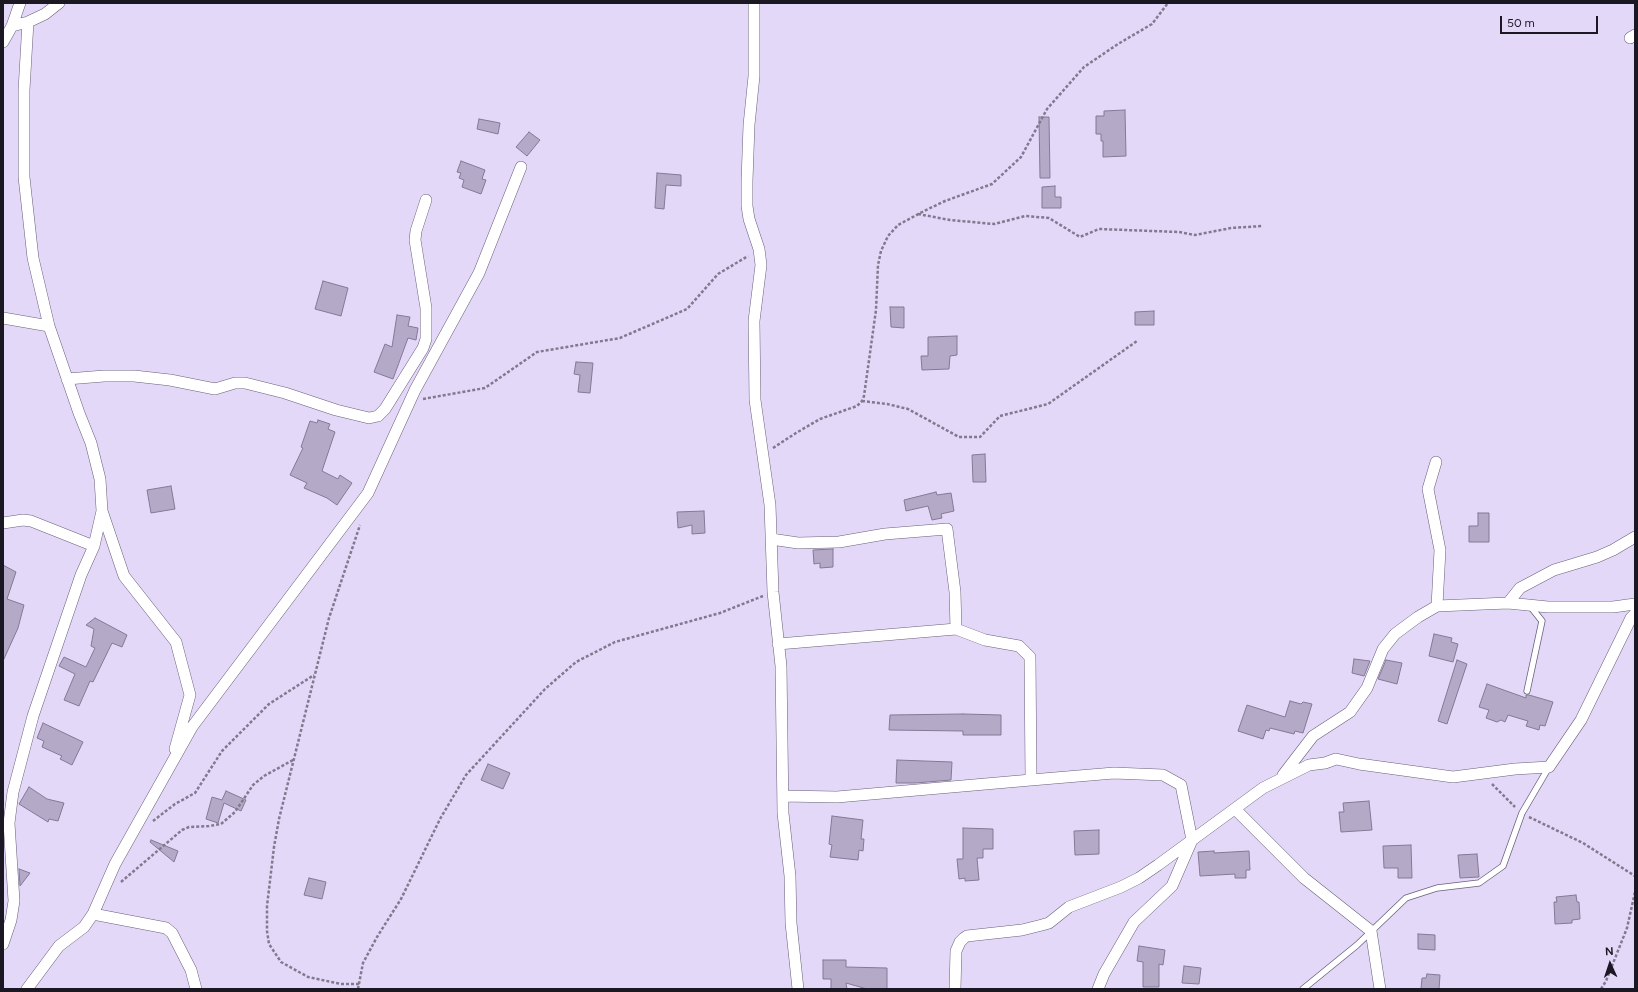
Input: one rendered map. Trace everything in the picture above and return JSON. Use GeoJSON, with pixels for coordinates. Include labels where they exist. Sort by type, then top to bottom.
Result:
{"type":"FeatureCollection","features":[{"type":"Feature","properties":{"kind":"street"},"geometry":{"type":"LineString","coordinates":[[3,42],[12,26],[20,3]]}},
{"type":"Feature","properties":{"kind":"street"},"geometry":{"type":"LineString","coordinates":[[12,26],[28,22],[45,14],[59,3]]}},
{"type":"Feature","properties":{"kind":"street"},"geometry":{"type":"LineString","coordinates":[[754,3],[754,76],[749,125],[747,206],[749,219],[759,250],[761,264],[754,321],[755,400],[770,505],[773,592],[781,666],[783,812],[790,876],[791,923],[798,989]]}},
{"type":"Feature","properties":{"kind":"street"},"geometry":{"type":"LineString","coordinates":[[28,22],[24,90],[24,177],[33,258],[49,326],[91,443],[100,479],[102,511],[124,576],[176,642],[190,695],[171,762]]}},
{"type":"Feature","properties":{"kind":"street"},"geometry":{"type":"LineString","coordinates":[[27,989],[59,946],[84,927],[93,914],[115,864],[192,727],[368,494],[416,390],[479,273],[521,167]]}},
{"type":"Feature","properties":{"kind":"street"},"geometry":{"type":"LineString","coordinates":[[67,379],[104,376],[134,376],[170,380],[215,389],[235,383],[245,383],[285,393],[336,410],[369,418],[378,416],[385,410],[423,348],[426,339],[426,308],[415,240],[416,231],[426,200]]}},
{"type":"Feature","properties":{"kind":"street"},"geometry":{"type":"LineString","coordinates":[[3,318],[49,326]]}},
{"type":"Feature","properties":{"kind":"street"},"geometry":{"type":"LineString","coordinates":[[1436,462],[1428,489],[1440,550],[1437,606]]}},
{"type":"Feature","properties":{"kind":"street"},"geometry":{"type":"LineString","coordinates":[[3,944],[11,920],[14,901],[9,823],[13,792],[33,716],[81,575],[94,546],[102,511]]}},
{"type":"Feature","properties":{"kind":"street"},"geometry":{"type":"LineString","coordinates":[[3,523],[23,520],[31,521],[94,546]]}},
{"type":"Feature","properties":{"kind":"street"},"geometry":{"type":"LineString","coordinates":[[771,539],[798,543],[839,542],[885,534],[947,529],[955,592],[956,629]]}},
{"type":"Feature","properties":{"kind":"street"},"geometry":{"type":"LineString","coordinates":[[1508,603],[1520,588],[1554,570],[1597,557],[1613,550],[1635,537]]}},
{"type":"Feature","properties":{"kind":"street"},"geometry":{"type":"LineString","coordinates":[[1280,779],[1313,736],[1350,712],[1367,688],[1383,649],[1395,634],[1418,617],[1437,606],[1508,603],[1548,607],[1613,607],[1635,604]]}},
{"type":"Feature","properties":{"kind":"street"},"geometry":{"type":"LineString","coordinates":[[955,989],[956,951],[960,942],[964,938],[968,936],[1022,930],[1049,923],[1069,907],[1121,887],[1139,878],[1263,788],[1309,765],[1325,763],[1336,759],[1359,764],[1453,777],[1515,769],[1549,767],[1581,720],[1631,618],[1635,614]]}},
{"type":"Feature","properties":{"kind":"street"},"geometry":{"type":"LineString","coordinates":[[778,644],[956,629],[985,640],[1019,646],[1030,656],[1031,780]]}},
{"type":"Feature","properties":{"kind":"street"},"geometry":{"type":"LineString","coordinates":[[783,796],[837,797],[1114,773],[1163,775],[1181,785],[1192,840],[1172,886],[1134,922],[1104,974],[1098,989]]}},
{"type":"Feature","properties":{"kind":"street"},"geometry":{"type":"LineString","coordinates":[[1235,808],[1304,878],[1371,931],[1380,989]]}},
{"type":"Feature","properties":{"kind":"street"},"geometry":{"type":"LineString","coordinates":[[3,893],[14,901]]}},
{"type":"Feature","properties":{"kind":"street"},"geometry":{"type":"LineString","coordinates":[[93,914],[166,928],[172,933],[191,970],[196,989]]}},
{"type":"Feature","properties":{"kind":"lane"},"geometry":{"type":"LineString","coordinates":[[1527,691],[1542,621],[1528,604]]}},
{"type":"Feature","properties":{"kind":"lane"},"geometry":{"type":"LineString","coordinates":[[1303,989],[1371,931],[1406,898],[1437,888],[1479,883],[1504,866],[1522,813],[1549,767]]}},
{"type":"Feature","properties":{"kind":"path"},"geometry":{"type":"LineString","coordinates":[[763,456],[796,432],[820,419],[857,406],[862,401],[864,396],[876,310],[878,265],[881,251],[888,236],[898,225],[918,214],[946,201],[992,184],[1021,157],[1047,109],[1084,67],[1118,44],[1152,24],[1168,3]]}},
{"type":"Feature","properties":{"kind":"path"},"geometry":{"type":"LineString","coordinates":[[918,214],[950,220],[994,224],[1025,216],[1049,218],[1080,236],[1099,229],[1179,232],[1195,235],[1231,228],[1263,226]]}},
{"type":"Feature","properties":{"kind":"path"},"geometry":{"type":"LineString","coordinates":[[411,401],[484,388],[537,352],[620,338],[687,309],[718,274],[759,250]]}},
{"type":"Feature","properties":{"kind":"path"},"geometry":{"type":"LineString","coordinates":[[862,401],[887,404],[908,409],[959,437],[980,436],[1000,416],[1048,404],[1137,341]]}},
{"type":"Feature","properties":{"kind":"path"},"geometry":{"type":"LineString","coordinates":[[359,984],[341,984],[308,977],[280,962],[269,944],[267,906],[274,847],[293,760],[329,618],[360,522]]}},
{"type":"Feature","properties":{"kind":"path"},"geometry":{"type":"LineString","coordinates":[[358,989],[363,963],[366,956],[401,898],[437,825],[466,775],[545,689],[576,662],[615,642],[720,613],[773,592]]}},
{"type":"Feature","properties":{"kind":"path"},"geometry":{"type":"LineString","coordinates":[[152,822],[175,804],[194,793],[222,751],[269,704],[314,674]]}},
{"type":"Feature","properties":{"kind":"path"},"geometry":{"type":"LineString","coordinates":[[119,884],[182,830],[189,827],[221,824],[236,812],[253,785],[264,776],[293,760]]}},
{"type":"Feature","properties":{"kind":"path"},"geometry":{"type":"LineString","coordinates":[[1481,774],[1522,813],[1537,822],[1583,843],[1635,876]]}},
{"type":"Feature","properties":{"kind":"path"},"geometry":{"type":"LineString","coordinates":[[1601,989],[1606,981],[1627,928],[1635,892]]}},
{"type":"Feature","properties":{"kind":"building"},"geometry":{"type":"Polygon","coordinates":[[[1125,110],[1126,156],[1103,157],[1103,141],[1101,141],[1101,134],[1096,134],[1096,116],[1104,116],[1104,111],[1125,110]]]}},
{"type":"Feature","properties":{"kind":"building"},"geometry":{"type":"Polygon","coordinates":[[[1039,117],[1049,117],[1050,178],[1040,178],[1039,117]]]}},
{"type":"Feature","properties":{"kind":"building"},"geometry":{"type":"Polygon","coordinates":[[[479,119],[500,123],[498,134],[477,129],[479,119]]]}},
{"type":"Feature","properties":{"kind":"building"},"geometry":{"type":"Polygon","coordinates":[[[529,132],[540,140],[527,156],[516,147],[529,132]]]}},
{"type":"Feature","properties":{"kind":"building"},"geometry":{"type":"Polygon","coordinates":[[[461,161],[485,170],[482,179],[486,180],[481,194],[462,187],[464,180],[459,178],[461,173],[457,172],[461,161]]]}},
{"type":"Feature","properties":{"kind":"building"},"geometry":{"type":"Polygon","coordinates":[[[657,173],[681,175],[681,186],[666,185],[664,209],[655,208],[657,173]]]}},
{"type":"Feature","properties":{"kind":"building"},"geometry":{"type":"Polygon","coordinates":[[[1055,186],[1055,197],[1061,197],[1061,208],[1042,208],[1042,187],[1055,186]]]}},
{"type":"Feature","properties":{"kind":"building"},"geometry":{"type":"Polygon","coordinates":[[[323,281],[348,288],[341,316],[315,309],[323,281]]]}},
{"type":"Feature","properties":{"kind":"building"},"geometry":{"type":"Polygon","coordinates":[[[890,307],[904,307],[904,328],[891,327],[890,307]]]}},
{"type":"Feature","properties":{"kind":"building"},"geometry":{"type":"Polygon","coordinates":[[[1154,311],[1154,325],[1135,325],[1135,312],[1154,311]]]}},
{"type":"Feature","properties":{"kind":"building"},"geometry":{"type":"Polygon","coordinates":[[[397,315],[410,317],[408,326],[418,328],[416,340],[408,338],[393,379],[374,372],[385,344],[392,347],[397,315]]]}},
{"type":"Feature","properties":{"kind":"building"},"geometry":{"type":"Polygon","coordinates":[[[957,336],[957,355],[950,356],[949,369],[922,370],[921,356],[928,356],[928,337],[957,336]]]}},
{"type":"Feature","properties":{"kind":"building"},"geometry":{"type":"Polygon","coordinates":[[[576,362],[593,363],[590,393],[578,392],[580,375],[574,374],[576,362]]]}},
{"type":"Feature","properties":{"kind":"building"},"geometry":{"type":"Polygon","coordinates":[[[318,420],[330,424],[328,429],[335,432],[322,471],[338,479],[340,475],[352,483],[337,505],[327,498],[304,488],[307,483],[290,475],[303,448],[301,447],[310,421],[317,423],[318,420]]]}},
{"type":"Feature","properties":{"kind":"building"},"geometry":{"type":"Polygon","coordinates":[[[985,454],[986,482],[973,482],[972,455],[985,454]]]}},
{"type":"Feature","properties":{"kind":"building"},"geometry":{"type":"Polygon","coordinates":[[[171,486],[175,509],[151,513],[147,490],[171,486]]]}},
{"type":"Feature","properties":{"kind":"building"},"geometry":{"type":"Polygon","coordinates":[[[936,492],[937,495],[951,493],[954,511],[941,514],[942,518],[932,520],[928,506],[906,511],[904,500],[936,492]]]}},
{"type":"Feature","properties":{"kind":"building"},"geometry":{"type":"Polygon","coordinates":[[[704,511],[705,533],[692,534],[692,525],[678,528],[677,512],[704,511]]]}},
{"type":"Feature","properties":{"kind":"building"},"geometry":{"type":"Polygon","coordinates":[[[1478,513],[1489,513],[1489,542],[1469,542],[1469,526],[1478,526],[1478,513]]]}},
{"type":"Feature","properties":{"kind":"building"},"geometry":{"type":"Polygon","coordinates":[[[833,549],[833,567],[820,568],[820,563],[814,564],[813,550],[833,549]]]}},
{"type":"Feature","properties":{"kind":"building"},"geometry":{"type":"Polygon","coordinates":[[[3,565],[16,572],[7,599],[24,605],[18,628],[3,661],[3,565]]]}},
{"type":"Feature","properties":{"kind":"building"},"geometry":{"type":"Polygon","coordinates":[[[95,618],[127,635],[122,647],[112,643],[93,682],[90,681],[79,706],[64,700],[75,674],[59,666],[64,657],[86,667],[95,648],[91,646],[94,629],[86,625],[95,618]]]}},
{"type":"Feature","properties":{"kind":"building"},"geometry":{"type":"Polygon","coordinates":[[[1434,634],[1452,638],[1451,642],[1458,644],[1453,662],[1429,656],[1434,634]]]}},
{"type":"Feature","properties":{"kind":"building"},"geometry":{"type":"Polygon","coordinates":[[[1354,659],[1370,661],[1364,676],[1352,673],[1354,659]]]}},
{"type":"Feature","properties":{"kind":"building"},"geometry":{"type":"Polygon","coordinates":[[[1386,660],[1402,663],[1397,684],[1378,679],[1386,660]]]}},
{"type":"Feature","properties":{"kind":"building"},"geometry":{"type":"Polygon","coordinates":[[[1457,660],[1467,664],[1447,724],[1438,721],[1457,660]]]}},
{"type":"Feature","properties":{"kind":"building"},"geometry":{"type":"Polygon","coordinates":[[[1487,684],[1526,698],[1526,695],[1529,695],[1553,702],[1545,726],[1540,725],[1539,730],[1526,726],[1528,721],[1508,715],[1505,722],[1501,720],[1497,722],[1486,718],[1489,710],[1479,707],[1487,684]]]}},
{"type":"Feature","properties":{"kind":"building"},"geometry":{"type":"Polygon","coordinates":[[[1290,701],[1301,704],[1303,702],[1312,704],[1303,733],[1295,731],[1294,734],[1270,728],[1269,731],[1266,730],[1263,739],[1238,731],[1247,705],[1285,717],[1290,701]]]}},
{"type":"Feature","properties":{"kind":"building"},"geometry":{"type":"Polygon","coordinates":[[[890,715],[1001,715],[1001,735],[963,735],[963,731],[889,730],[890,715]]]}},
{"type":"Feature","properties":{"kind":"building"},"geometry":{"type":"Polygon","coordinates":[[[43,723],[83,742],[72,765],[60,759],[62,756],[42,747],[44,741],[37,738],[43,723]]]}},
{"type":"Feature","properties":{"kind":"building"},"geometry":{"type":"Polygon","coordinates":[[[897,760],[952,762],[951,780],[896,783],[897,760]]]}},
{"type":"Feature","properties":{"kind":"building"},"geometry":{"type":"Polygon","coordinates":[[[488,764],[510,773],[503,789],[481,780],[488,764]]]}},
{"type":"Feature","properties":{"kind":"building"},"geometry":{"type":"Polygon","coordinates":[[[29,787],[47,799],[64,803],[58,821],[49,819],[48,822],[19,804],[29,787]]]}},
{"type":"Feature","properties":{"kind":"building"},"geometry":{"type":"Polygon","coordinates":[[[226,791],[246,800],[241,811],[224,803],[218,823],[206,819],[212,797],[222,800],[226,791]]]}},
{"type":"Feature","properties":{"kind":"building"},"geometry":{"type":"Polygon","coordinates":[[[1369,801],[1372,830],[1341,832],[1339,812],[1344,812],[1343,803],[1369,801]]]}},
{"type":"Feature","properties":{"kind":"building"},"geometry":{"type":"Polygon","coordinates":[[[832,816],[863,820],[861,839],[864,839],[863,851],[859,850],[858,860],[830,857],[832,845],[829,844],[832,816]]]}},
{"type":"Feature","properties":{"kind":"building"},"geometry":{"type":"Polygon","coordinates":[[[963,828],[993,829],[993,849],[983,849],[983,858],[977,858],[979,880],[965,881],[965,878],[959,879],[957,859],[963,859],[963,828]]]}},
{"type":"Feature","properties":{"kind":"building"},"geometry":{"type":"Polygon","coordinates":[[[1099,830],[1099,854],[1075,855],[1074,831],[1099,830]]]}},
{"type":"Feature","properties":{"kind":"building"},"geometry":{"type":"Polygon","coordinates":[[[151,840],[178,851],[174,862],[150,842],[151,840]]]}},
{"type":"Feature","properties":{"kind":"building"},"geometry":{"type":"Polygon","coordinates":[[[1411,845],[1412,878],[1398,878],[1398,868],[1384,868],[1383,846],[1411,845]]]}},
{"type":"Feature","properties":{"kind":"building"},"geometry":{"type":"Polygon","coordinates":[[[1214,851],[1214,853],[1249,851],[1250,870],[1246,870],[1246,878],[1235,878],[1235,874],[1200,876],[1198,852],[1214,851]]]}},
{"type":"Feature","properties":{"kind":"building"},"geometry":{"type":"Polygon","coordinates":[[[1477,854],[1479,877],[1460,878],[1458,855],[1477,854]]]}},
{"type":"Feature","properties":{"kind":"building"},"geometry":{"type":"Polygon","coordinates":[[[19,869],[30,873],[20,886],[19,869]]]}},
{"type":"Feature","properties":{"kind":"building"},"geometry":{"type":"Polygon","coordinates":[[[309,878],[326,882],[322,899],[304,895],[309,878]]]}},
{"type":"Feature","properties":{"kind":"building"},"geometry":{"type":"Polygon","coordinates":[[[1576,895],[1577,902],[1579,902],[1580,919],[1572,920],[1572,923],[1555,924],[1554,902],[1557,902],[1556,897],[1576,895]]]}},
{"type":"Feature","properties":{"kind":"building"},"geometry":{"type":"Polygon","coordinates":[[[1418,934],[1435,935],[1435,950],[1418,949],[1418,934]]]}},
{"type":"Feature","properties":{"kind":"building"},"geometry":{"type":"Polygon","coordinates":[[[1139,946],[1165,950],[1163,965],[1159,964],[1159,987],[1143,987],[1143,962],[1137,961],[1139,946]]]}},
{"type":"Feature","properties":{"kind":"building"},"geometry":{"type":"Polygon","coordinates":[[[823,960],[846,960],[846,967],[887,968],[887,989],[867,989],[846,983],[847,989],[831,989],[831,979],[823,979],[823,960]]]}},
{"type":"Feature","properties":{"kind":"building"},"geometry":{"type":"Polygon","coordinates":[[[1184,966],[1201,968],[1199,984],[1182,983],[1184,966]]]}},
{"type":"Feature","properties":{"kind":"building"},"geometry":{"type":"Polygon","coordinates":[[[1427,974],[1440,975],[1439,989],[1421,989],[1422,978],[1426,978],[1427,974]]]}}]}
